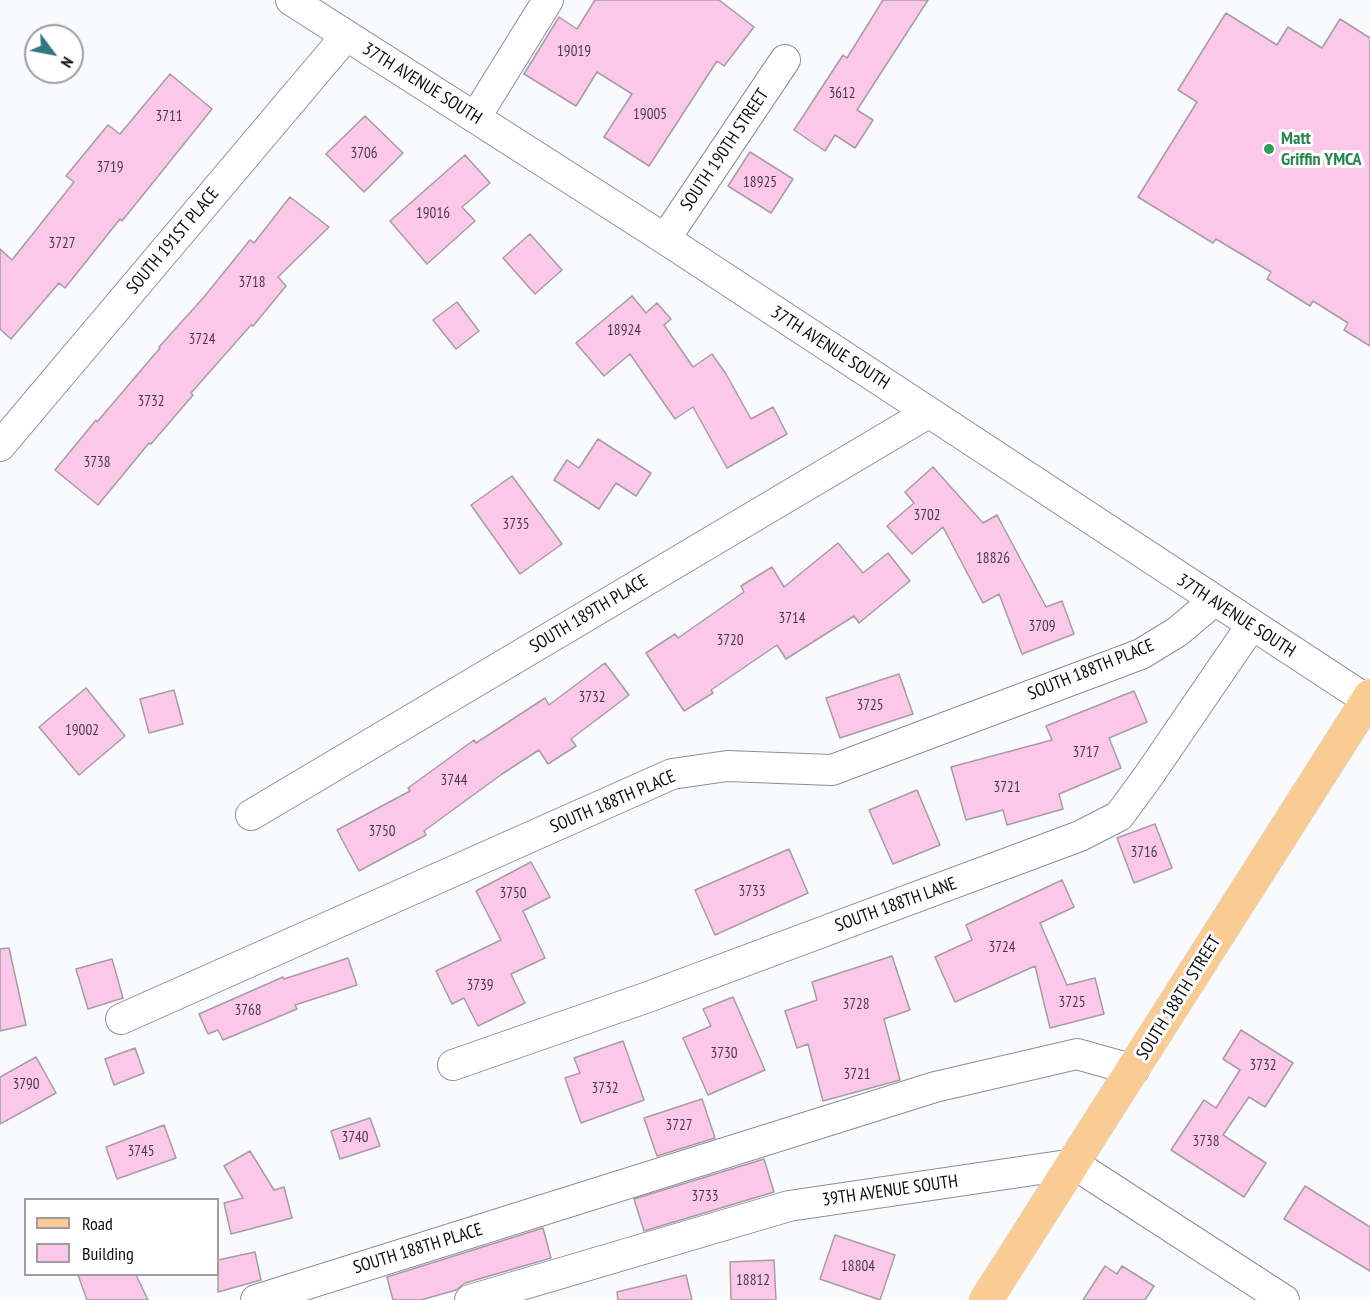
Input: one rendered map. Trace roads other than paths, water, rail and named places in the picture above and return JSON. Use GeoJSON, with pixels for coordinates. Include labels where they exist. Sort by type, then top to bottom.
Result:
{"type":"FeatureCollection","features":[{"type":"Feature","properties":{"kind":"main road","name":"SOUTH 188TH STREET"},"geometry":{"type":"LineString","coordinates":[[986,1300],[1368,698]]}},
{"type":"Feature","properties":{"kind":"street","name":"37TH AVENUE SOUTH"},"geometry":{"type":"LineString","coordinates":[[291,0],[665,239],[1251,626],[1368,698]]}},
{"type":"Feature","properties":{"kind":"street"},"geometry":{"type":"LineString","coordinates":[[475,118],[548,0]]}},
{"type":"Feature","properties":{"kind":"street","name":"SOUTH 191ST PLACE"},"geometry":{"type":"LineString","coordinates":[[0,446],[346,36]]}},
{"type":"Feature","properties":{"kind":"street","name":"SOUTH 190TH STREET"},"geometry":{"type":"LineString","coordinates":[[665,239],[785,60]]}},
{"type":"Feature","properties":{"kind":"street","name":"SOUTH 189TH PLACE"},"geometry":{"type":"LineString","coordinates":[[251,815],[928,413]]}},
{"type":"Feature","properties":{"kind":"street","name":"SOUTH 188TH PLACE"},"geometry":{"type":"LineString","coordinates":[[121,1019],[672,774],[727,766],[832,770],[1141,654],[1177,632],[1214,602]]}},
{"type":"Feature","properties":{"kind":"street","name":"SOUTH 188TH LANE"},"geometry":{"type":"LineString","coordinates":[[453,1065],[660,993],[1080,836],[1119,816],[1251,626]]}},
{"type":"Feature","properties":{"kind":"street","name":"SOUTH 188TH PLACE"},"geometry":{"type":"LineString","coordinates":[[256,1300],[935,1087],[1077,1054],[1134,1070]]}},
{"type":"Feature","properties":{"kind":"street"},"geometry":{"type":"LineString","coordinates":[[1074,1164],[1284,1300]]}},
{"type":"Feature","properties":{"kind":"street","name":"39TH AVENUE SOUTH"},"geometry":{"type":"LineString","coordinates":[[470,1300],[789,1206],[1074,1164]]}},
{"type":"Feature","properties":{"kind":"place","name":"Matt Griffin YMCA"},"geometry":{"type":"Point","coordinates":[1269,149]}}]}
